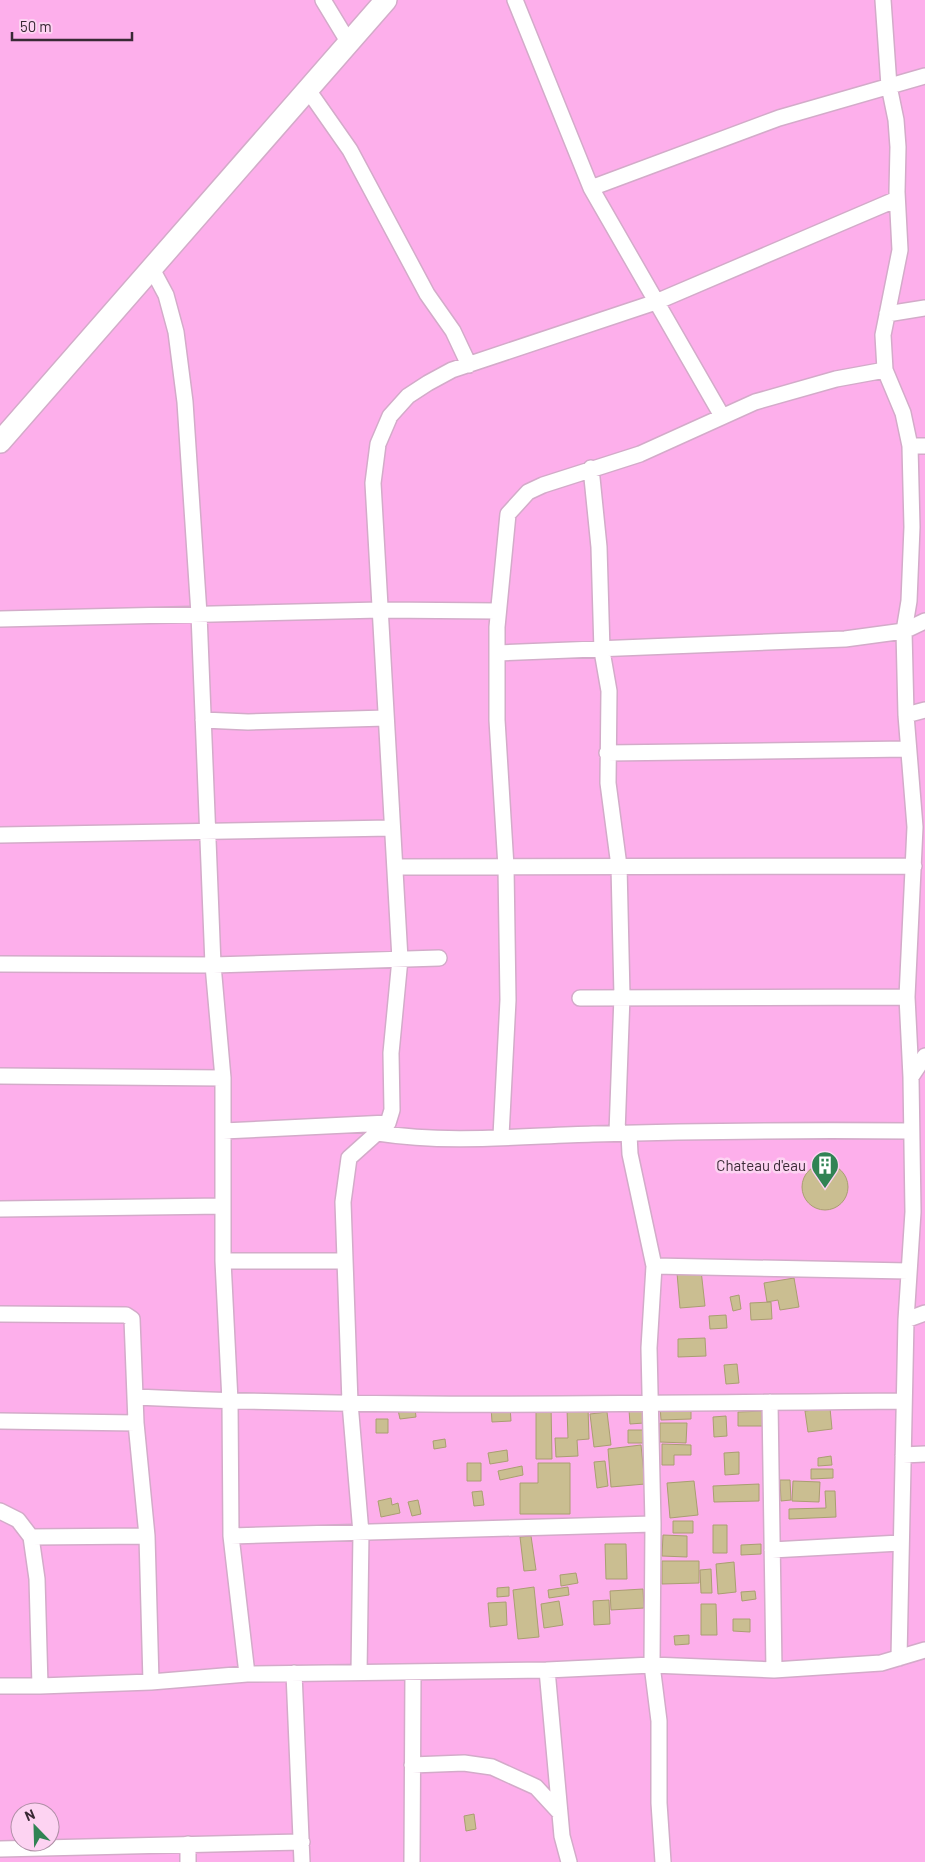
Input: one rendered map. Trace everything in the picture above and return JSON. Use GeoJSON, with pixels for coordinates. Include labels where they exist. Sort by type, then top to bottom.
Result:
{"type":"FeatureCollection","features":[{"type":"Feature","properties":{"kind":"street"},"geometry":{"type":"LineString","coordinates":[[323,0],[349,42]]}},
{"type":"Feature","properties":{"kind":"street"},"geometry":{"type":"LineString","coordinates":[[0,442],[386,0]]}},
{"type":"Feature","properties":{"kind":"street"},"geometry":{"type":"LineString","coordinates":[[515,0],[591,188],[722,416]]}},
{"type":"Feature","properties":{"kind":"street"},"geometry":{"type":"LineString","coordinates":[[883,0],[889,86],[896,120],[900,250],[882,349],[886,370],[917,446],[909,601],[904,632],[906,714],[915,827],[907,997],[911,1077],[913,1212],[906,1320],[899,1658]]}},
{"type":"Feature","properties":{"kind":"street"},"geometry":{"type":"LineString","coordinates":[[591,188],[779,118],[925,76]]}},
{"type":"Feature","properties":{"kind":"street"},"geometry":{"type":"LineString","coordinates":[[308,90],[350,150],[427,294],[453,331],[469,365]]}},
{"type":"Feature","properties":{"kind":"street"},"geometry":{"type":"LineString","coordinates":[[359,1673],[361,1532],[350,1403],[343,1202],[349,1158],[383,1128],[394,1098],[391,1053],[400,959],[391,828],[373,483],[378,444],[390,416],[408,396],[452,370],[656,302],[897,199]]}},
{"type":"Feature","properties":{"kind":"street"},"geometry":{"type":"LineString","coordinates":[[151,267],[166,295],[177,341],[186,402],[199,614],[213,964],[223,1078],[223,1261],[230,1401],[232,1536],[247,1674]]}},
{"type":"Feature","properties":{"kind":"street"},"geometry":{"type":"LineString","coordinates":[[887,314],[925,308]]}},
{"type":"Feature","properties":{"kind":"street"},"geometry":{"type":"LineString","coordinates":[[501,1136],[508,1000],[506,867],[497,720],[497,611],[508,514],[528,492],[543,484],[640,454],[722,416],[795,390],[886,370]]}},
{"type":"Feature","properties":{"kind":"street"},"geometry":{"type":"LineString","coordinates":[[591,468],[600,547],[602,651],[609,691],[608,783],[620,866],[623,1134],[630,1154],[654,1266],[649,1348],[652,1665],[659,1721],[659,1803],[663,1862]]}},
{"type":"Feature","properties":{"kind":"street"},"geometry":{"type":"LineString","coordinates":[[0,619],[380,610],[497,611]]}},
{"type":"Feature","properties":{"kind":"street"},"geometry":{"type":"LineString","coordinates":[[498,653],[602,651],[846,639],[904,632],[925,621]]}},
{"type":"Feature","properties":{"kind":"street"},"geometry":{"type":"LineString","coordinates":[[906,714],[925,710]]}},
{"type":"Feature","properties":{"kind":"street"},"geometry":{"type":"LineString","coordinates":[[203,720],[248,722],[386,718]]}},
{"type":"Feature","properties":{"kind":"street"},"geometry":{"type":"LineString","coordinates":[[607,753],[908,749]]}},
{"type":"Feature","properties":{"kind":"street"},"geometry":{"type":"LineString","coordinates":[[0,835],[391,828]]}},
{"type":"Feature","properties":{"kind":"street"},"geometry":{"type":"LineString","coordinates":[[395,867],[914,866]]}},
{"type":"Feature","properties":{"kind":"street"},"geometry":{"type":"LineString","coordinates":[[0,964],[213,964],[439,958]]}},
{"type":"Feature","properties":{"kind":"street"},"geometry":{"type":"LineString","coordinates":[[580,998],[622,996],[907,997]]}},
{"type":"Feature","properties":{"kind":"street"},"geometry":{"type":"LineString","coordinates":[[911,1077],[925,1056]]}},
{"type":"Feature","properties":{"kind":"street"},"geometry":{"type":"LineString","coordinates":[[0,1076],[223,1078]]}},
{"type":"Feature","properties":{"kind":"street"},"geometry":{"type":"LineString","coordinates":[[223,1131],[383,1128],[402,1137],[623,1134],[742,1130],[911,1131]]}},
{"type":"Feature","properties":{"kind":"street"},"geometry":{"type":"LineString","coordinates":[[0,1209],[224,1206]]}},
{"type":"Feature","properties":{"kind":"street"},"geometry":{"type":"LineString","coordinates":[[223,1261],[345,1261]]}},
{"type":"Feature","properties":{"kind":"street"},"geometry":{"type":"LineString","coordinates":[[654,1266],[908,1271]]}},
{"type":"Feature","properties":{"kind":"street"},"geometry":{"type":"LineString","coordinates":[[906,1320],[925,1313]]}},
{"type":"Feature","properties":{"kind":"street"},"geometry":{"type":"LineString","coordinates":[[0,1314],[130,1316],[134,1327],[136,1423],[147,1536],[150,1682]]}},
{"type":"Feature","properties":{"kind":"street"},"geometry":{"type":"LineString","coordinates":[[136,1397],[350,1403],[904,1401]]}},
{"type":"Feature","properties":{"kind":"street"},"geometry":{"type":"LineString","coordinates":[[770,1402],[774,1670]]}},
{"type":"Feature","properties":{"kind":"street"},"geometry":{"type":"LineString","coordinates":[[0,1421],[136,1423]]}},
{"type":"Feature","properties":{"kind":"street"},"geometry":{"type":"LineString","coordinates":[[903,1455],[925,1454]]}},
{"type":"Feature","properties":{"kind":"street"},"geometry":{"type":"LineString","coordinates":[[0,1510],[18,1520],[31,1537],[37,1579],[40,1686]]}},
{"type":"Feature","properties":{"kind":"street"},"geometry":{"type":"LineString","coordinates":[[232,1536],[652,1524]]}},
{"type":"Feature","properties":{"kind":"street"},"geometry":{"type":"LineString","coordinates":[[31,1537],[147,1536]]}},
{"type":"Feature","properties":{"kind":"street"},"geometry":{"type":"LineString","coordinates":[[772,1550],[900,1543]]}},
{"type":"Feature","properties":{"kind":"street"},"geometry":{"type":"LineString","coordinates":[[0,1686],[150,1682],[247,1674],[547,1670],[652,1665],[774,1670],[881,1663],[925,1650]]}},
{"type":"Feature","properties":{"kind":"street"},"geometry":{"type":"LineString","coordinates":[[547,1670],[562,1836],[569,1862]]}},
{"type":"Feature","properties":{"kind":"street"},"geometry":{"type":"LineString","coordinates":[[412,1862],[413,1672]]}},
{"type":"Feature","properties":{"kind":"street"},"geometry":{"type":"LineString","coordinates":[[294,1673],[302,1862]]}},
{"type":"Feature","properties":{"kind":"street"},"geometry":{"type":"LineString","coordinates":[[412,1765],[464,1763],[492,1767],[536,1787],[560,1813]]}},
{"type":"Feature","properties":{"kind":"street"},"geometry":{"type":"LineString","coordinates":[[0,1849],[302,1842]]}},
{"type":"Feature","properties":{"kind":"street"},"geometry":{"type":"LineString","coordinates":[[188,1844],[188,1862]]}},
{"type":"Feature","properties":{"kind":"shaded area"},"geometry":{"type":"Polygon","coordinates":[[[0,0],[925,0],[925,1862],[0,1862],[0,0]]]}},
{"type":"Feature","properties":{"kind":"building","name":"Chateau d'eau"},"geometry":{"type":"Polygon","coordinates":[[[825,1164],[838,1168],[844,1174],[848,1187],[844,1200],[838,1206],[825,1210],[812,1206],[806,1200],[802,1187],[806,1174],[812,1168],[825,1164]]]}},
{"type":"Feature","properties":{"kind":"building"},"geometry":{"type":"Polygon","coordinates":[[[701,1270],[705,1306],[680,1308],[677,1273],[701,1270]]]}},
{"type":"Feature","properties":{"kind":"building"},"geometry":{"type":"Polygon","coordinates":[[[794,1278],[799,1307],[780,1310],[778,1300],[767,1302],[764,1283],[794,1278]]]}},
{"type":"Feature","properties":{"kind":"building"},"geometry":{"type":"Polygon","coordinates":[[[739,1295],[741,1309],[733,1311],[730,1297],[739,1295]]]}},
{"type":"Feature","properties":{"kind":"building"},"geometry":{"type":"Polygon","coordinates":[[[771,1302],[772,1319],[751,1320],[750,1303],[771,1302]]]}},
{"type":"Feature","properties":{"kind":"building"},"geometry":{"type":"Polygon","coordinates":[[[726,1315],[727,1328],[710,1329],[709,1316],[726,1315]]]}},
{"type":"Feature","properties":{"kind":"building"},"geometry":{"type":"Polygon","coordinates":[[[705,1338],[706,1356],[678,1357],[678,1339],[705,1338]]]}},
{"type":"Feature","properties":{"kind":"building"},"geometry":{"type":"Polygon","coordinates":[[[737,1364],[739,1383],[726,1384],[724,1365],[737,1364]]]}},
{"type":"Feature","properties":{"kind":"building"},"geometry":{"type":"Polygon","coordinates":[[[536,1405],[551,1405],[552,1459],[536,1459],[536,1405]]]}},
{"type":"Feature","properties":{"kind":"building"},"geometry":{"type":"Polygon","coordinates":[[[691,1405],[691,1419],[661,1420],[660,1406],[691,1405]]]}},
{"type":"Feature","properties":{"kind":"building"},"geometry":{"type":"Polygon","coordinates":[[[510,1406],[511,1421],[492,1422],[491,1407],[510,1406]]]}},
{"type":"Feature","properties":{"kind":"building"},"geometry":{"type":"Polygon","coordinates":[[[415,1408],[416,1417],[400,1419],[398,1410],[415,1408]]]}},
{"type":"Feature","properties":{"kind":"building"},"geometry":{"type":"Polygon","coordinates":[[[588,1408],[589,1439],[577,1440],[578,1456],[556,1457],[555,1438],[568,1438],[567,1409],[588,1408]]]}},
{"type":"Feature","properties":{"kind":"building"},"geometry":{"type":"Polygon","coordinates":[[[830,1408],[832,1429],[808,1432],[805,1411],[830,1408]]]}},
{"type":"Feature","properties":{"kind":"building"},"geometry":{"type":"Polygon","coordinates":[[[643,1409],[644,1423],[630,1424],[629,1410],[643,1409]]]}},
{"type":"Feature","properties":{"kind":"building"},"geometry":{"type":"Polygon","coordinates":[[[766,1411],[766,1426],[738,1426],[738,1412],[766,1411]]]}},
{"type":"Feature","properties":{"kind":"building"},"geometry":{"type":"Polygon","coordinates":[[[607,1412],[611,1445],[594,1447],[590,1414],[607,1412]]]}},
{"type":"Feature","properties":{"kind":"building"},"geometry":{"type":"Polygon","coordinates":[[[726,1416],[727,1436],[714,1437],[713,1417],[726,1416]]]}},
{"type":"Feature","properties":{"kind":"building"},"geometry":{"type":"Polygon","coordinates":[[[376,1419],[388,1419],[388,1433],[376,1433],[376,1419]]]}},
{"type":"Feature","properties":{"kind":"building"},"geometry":{"type":"Polygon","coordinates":[[[660,1423],[687,1423],[686,1443],[660,1442],[660,1423]]]}},
{"type":"Feature","properties":{"kind":"building"},"geometry":{"type":"Polygon","coordinates":[[[628,1430],[643,1430],[643,1443],[628,1443],[628,1430]]]}},
{"type":"Feature","properties":{"kind":"building"},"geometry":{"type":"Polygon","coordinates":[[[445,1439],[446,1447],[434,1449],[433,1441],[445,1439]]]}},
{"type":"Feature","properties":{"kind":"building"},"geometry":{"type":"Polygon","coordinates":[[[662,1444],[691,1445],[691,1455],[674,1455],[674,1465],[662,1465],[662,1444]]]}},
{"type":"Feature","properties":{"kind":"building"},"geometry":{"type":"Polygon","coordinates":[[[641,1445],[645,1484],[611,1487],[608,1449],[641,1445]]]}},
{"type":"Feature","properties":{"kind":"building"},"geometry":{"type":"Polygon","coordinates":[[[507,1450],[508,1461],[490,1464],[488,1453],[507,1450]]]}},
{"type":"Feature","properties":{"kind":"building"},"geometry":{"type":"Polygon","coordinates":[[[739,1452],[739,1474],[725,1475],[724,1453],[739,1452]]]}},
{"type":"Feature","properties":{"kind":"building"},"geometry":{"type":"Polygon","coordinates":[[[831,1456],[832,1465],[818,1466],[818,1458],[831,1456]]]}},
{"type":"Feature","properties":{"kind":"building"},"geometry":{"type":"Polygon","coordinates":[[[605,1461],[608,1486],[597,1488],[594,1462],[605,1461]]]}},
{"type":"Feature","properties":{"kind":"building"},"geometry":{"type":"Polygon","coordinates":[[[467,1463],[481,1463],[481,1481],[467,1481],[467,1463]]]}},
{"type":"Feature","properties":{"kind":"building"},"geometry":{"type":"Polygon","coordinates":[[[538,1463],[570,1463],[570,1514],[520,1514],[520,1483],[538,1483],[538,1463]]]}},
{"type":"Feature","properties":{"kind":"building"},"geometry":{"type":"Polygon","coordinates":[[[522,1466],[523,1475],[500,1480],[498,1471],[522,1466]]]}},
{"type":"Feature","properties":{"kind":"building"},"geometry":{"type":"Polygon","coordinates":[[[811,1469],[833,1469],[833,1478],[811,1479],[811,1469]]]}},
{"type":"Feature","properties":{"kind":"building"},"geometry":{"type":"Polygon","coordinates":[[[780,1480],[790,1480],[791,1500],[781,1501],[780,1480]]]}},
{"type":"Feature","properties":{"kind":"building"},"geometry":{"type":"Polygon","coordinates":[[[694,1481],[698,1515],[670,1518],[667,1483],[694,1481]]]}},
{"type":"Feature","properties":{"kind":"building"},"geometry":{"type":"Polygon","coordinates":[[[793,1481],[820,1482],[819,1502],[792,1501],[793,1481]]]}},
{"type":"Feature","properties":{"kind":"building"},"geometry":{"type":"Polygon","coordinates":[[[759,1484],[759,1501],[714,1502],[713,1486],[759,1484]]]}},
{"type":"Feature","properties":{"kind":"building"},"geometry":{"type":"Polygon","coordinates":[[[482,1491],[484,1505],[474,1506],[472,1492],[482,1491]]]}},
{"type":"Feature","properties":{"kind":"building"},"geometry":{"type":"Polygon","coordinates":[[[825,1491],[835,1491],[836,1517],[789,1519],[789,1509],[826,1508],[825,1491]]]}},
{"type":"Feature","properties":{"kind":"building"},"geometry":{"type":"Polygon","coordinates":[[[391,1498],[392,1505],[398,1503],[400,1513],[381,1517],[378,1501],[391,1498]]]}},
{"type":"Feature","properties":{"kind":"building"},"geometry":{"type":"Polygon","coordinates":[[[418,1500],[421,1514],[412,1516],[408,1502],[418,1500]]]}},
{"type":"Feature","properties":{"kind":"building"},"geometry":{"type":"Polygon","coordinates":[[[673,1521],[693,1521],[693,1533],[673,1533],[673,1521]]]}},
{"type":"Feature","properties":{"kind":"building"},"geometry":{"type":"Polygon","coordinates":[[[713,1525],[727,1525],[727,1553],[713,1553],[713,1525]]]}},
{"type":"Feature","properties":{"kind":"building"},"geometry":{"type":"Polygon","coordinates":[[[663,1535],[687,1536],[687,1557],[662,1556],[663,1535]]]}},
{"type":"Feature","properties":{"kind":"building"},"geometry":{"type":"Polygon","coordinates":[[[531,1536],[536,1570],[524,1571],[520,1537],[531,1536]]]}},
{"type":"Feature","properties":{"kind":"building"},"geometry":{"type":"Polygon","coordinates":[[[605,1544],[626,1544],[627,1579],[606,1579],[605,1544]]]}},
{"type":"Feature","properties":{"kind":"building"},"geometry":{"type":"Polygon","coordinates":[[[761,1544],[761,1554],[741,1555],[741,1545],[761,1544]]]}},
{"type":"Feature","properties":{"kind":"building"},"geometry":{"type":"Polygon","coordinates":[[[662,1561],[699,1561],[699,1583],[662,1584],[662,1561]]]}},
{"type":"Feature","properties":{"kind":"building"},"geometry":{"type":"Polygon","coordinates":[[[734,1562],[736,1592],[718,1594],[716,1564],[734,1562]]]}},
{"type":"Feature","properties":{"kind":"building"},"geometry":{"type":"Polygon","coordinates":[[[711,1569],[712,1593],[701,1593],[700,1570],[711,1569]]]}},
{"type":"Feature","properties":{"kind":"building"},"geometry":{"type":"Polygon","coordinates":[[[576,1573],[578,1583],[561,1586],[560,1575],[576,1573]]]}},
{"type":"Feature","properties":{"kind":"building"},"geometry":{"type":"Polygon","coordinates":[[[509,1587],[509,1596],[497,1597],[497,1588],[509,1587]]]}},
{"type":"Feature","properties":{"kind":"building"},"geometry":{"type":"Polygon","coordinates":[[[534,1587],[539,1637],[518,1639],[513,1590],[534,1587]]]}},
{"type":"Feature","properties":{"kind":"building"},"geometry":{"type":"Polygon","coordinates":[[[568,1587],[569,1595],[549,1598],[548,1590],[568,1587]]]}},
{"type":"Feature","properties":{"kind":"building"},"geometry":{"type":"Polygon","coordinates":[[[643,1589],[644,1608],[611,1610],[610,1591],[643,1589]]]}},
{"type":"Feature","properties":{"kind":"building"},"geometry":{"type":"Polygon","coordinates":[[[755,1591],[756,1599],[742,1601],[741,1592],[755,1591]]]}},
{"type":"Feature","properties":{"kind":"building"},"geometry":{"type":"Polygon","coordinates":[[[609,1600],[610,1624],[594,1625],[593,1601],[609,1600]]]}},
{"type":"Feature","properties":{"kind":"building"},"geometry":{"type":"Polygon","coordinates":[[[559,1601],[563,1625],[544,1628],[541,1604],[559,1601]]]}},
{"type":"Feature","properties":{"kind":"building"},"geometry":{"type":"Polygon","coordinates":[[[506,1602],[507,1625],[490,1627],[488,1603],[506,1602]]]}},
{"type":"Feature","properties":{"kind":"building"},"geometry":{"type":"Polygon","coordinates":[[[701,1604],[716,1604],[717,1635],[701,1635],[701,1604]]]}},
{"type":"Feature","properties":{"kind":"building"},"geometry":{"type":"Polygon","coordinates":[[[733,1619],[750,1619],[750,1632],[733,1631],[733,1619]]]}},
{"type":"Feature","properties":{"kind":"building"},"geometry":{"type":"Polygon","coordinates":[[[689,1635],[689,1644],[675,1645],[674,1636],[689,1635]]]}},
{"type":"Feature","properties":{"kind":"building"},"geometry":{"type":"Polygon","coordinates":[[[474,1814],[476,1829],[466,1831],[464,1816],[474,1814]]]}},
{"type":"Feature","properties":{"kind":"place","name":"Chateau d'eau"},"geometry":{"type":"Point","coordinates":[825,1189]}}]}
